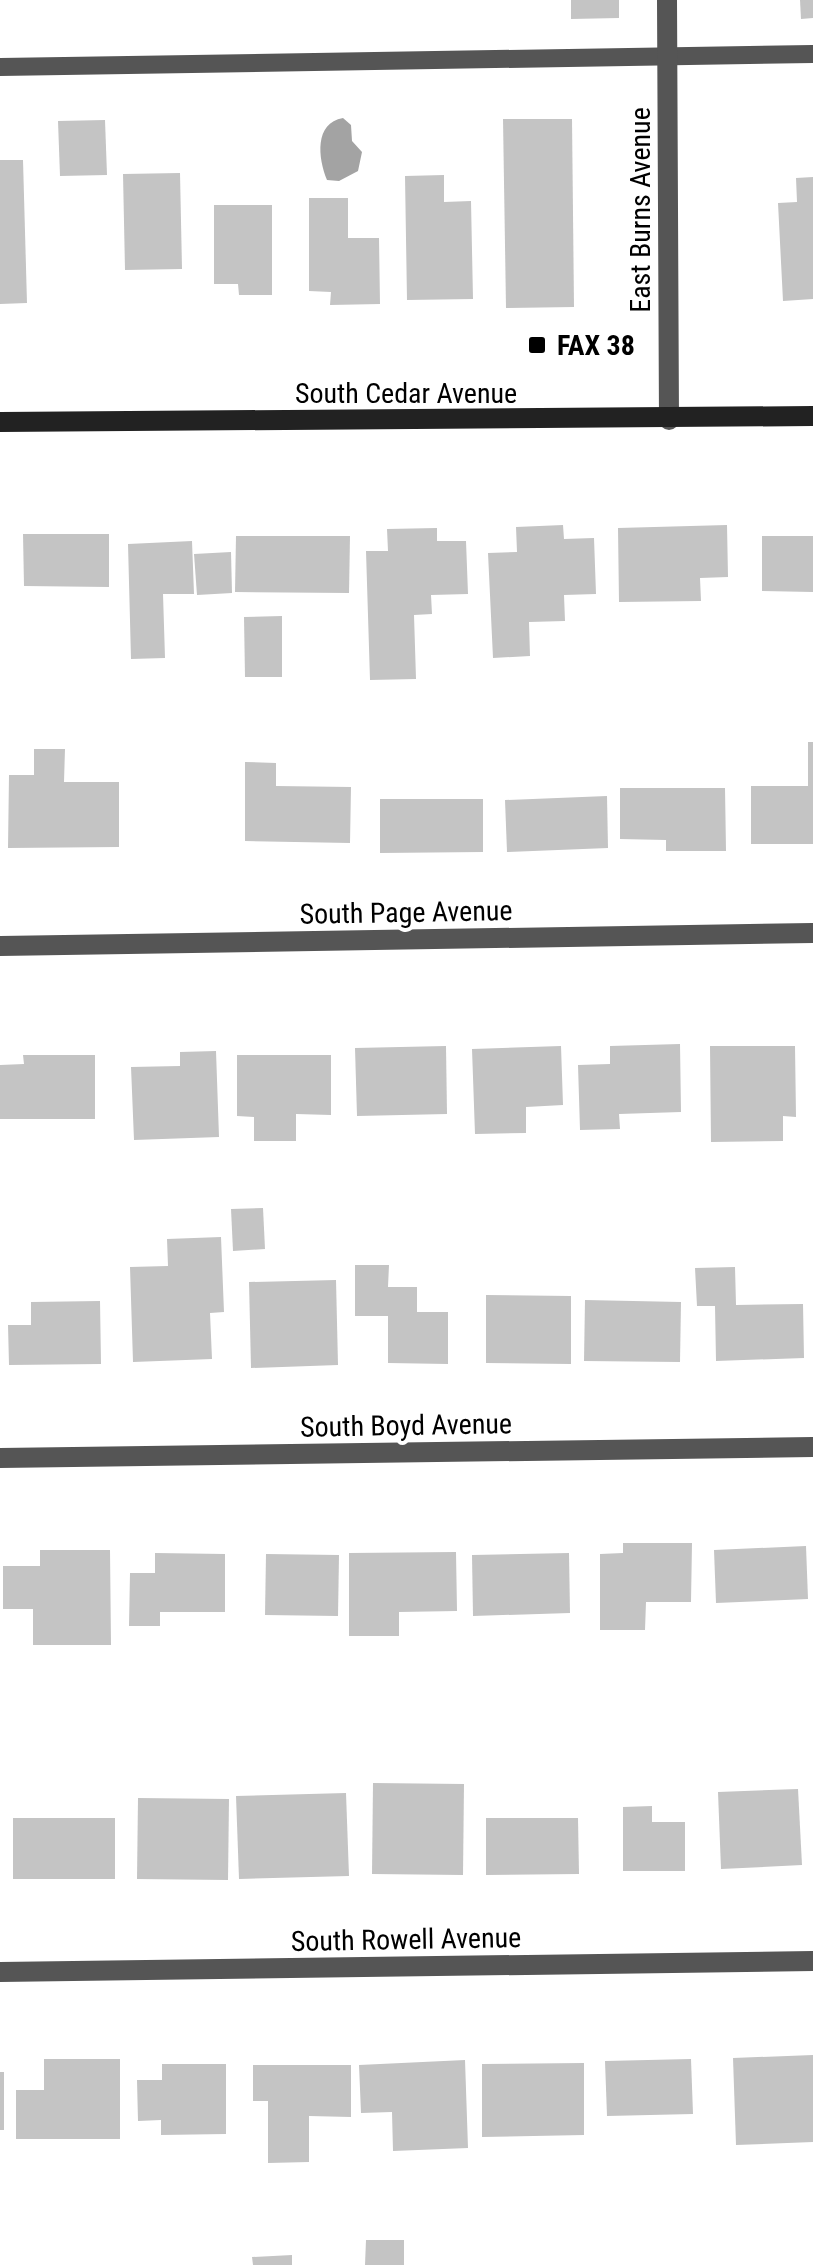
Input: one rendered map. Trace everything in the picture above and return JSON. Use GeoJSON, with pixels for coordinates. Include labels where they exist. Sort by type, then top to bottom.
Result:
{"type":"FeatureCollection","features":[{"type":"Feature","properties":{"kind":"main road","name":"South Cedar Avenue"},"geometry":{"type":"LineString","coordinates":[[0,422],[813,416]]}},
{"type":"Feature","properties":{"kind":"street","name":"East Burns Avenue"},"geometry":{"type":"LineString","coordinates":[[667,0],[669,420]]}},
{"type":"Feature","properties":{"kind":"street","name":"South Page Avenue"},"geometry":{"type":"LineString","coordinates":[[0,946],[813,933]]}},
{"type":"Feature","properties":{"kind":"street","name":"South Boyd Avenue"},"geometry":{"type":"LineString","coordinates":[[0,1458],[813,1447]]}},
{"type":"Feature","properties":{"kind":"street","name":"South Rowell Avenue"},"geometry":{"type":"LineString","coordinates":[[0,1972],[813,1961]]}},
{"type":"Feature","properties":{"kind":"lane"},"geometry":{"type":"LineString","coordinates":[[0,68],[813,54]]}},
{"type":"Feature","properties":{"kind":"shaded area"},"geometry":{"type":"Polygon","coordinates":[[[343,118],[351,125],[352,141],[362,152],[358,171],[339,181],[327,180],[320,152],[323,134],[334,121],[343,118]]]}},
{"type":"Feature","properties":{"kind":"building"},"geometry":{"type":"Polygon","coordinates":[[[571,0],[619,0],[619,18],[571,19],[571,0]]]}},
{"type":"Feature","properties":{"kind":"building"},"geometry":{"type":"Polygon","coordinates":[[[800,0],[813,0],[813,18],[801,19],[800,0]]]}},
{"type":"Feature","properties":{"kind":"building"},"geometry":{"type":"Polygon","coordinates":[[[503,119],[572,119],[574,307],[506,308],[503,119]]]}},
{"type":"Feature","properties":{"kind":"building"},"geometry":{"type":"Polygon","coordinates":[[[105,120],[107,175],[60,176],[58,121],[105,120]]]}},
{"type":"Feature","properties":{"kind":"building"},"geometry":{"type":"Polygon","coordinates":[[[0,160],[23,160],[27,303],[0,304],[0,160]]]}},
{"type":"Feature","properties":{"kind":"building"},"geometry":{"type":"Polygon","coordinates":[[[180,173],[182,269],[125,270],[123,174],[180,173]]]}},
{"type":"Feature","properties":{"kind":"building"},"geometry":{"type":"Polygon","coordinates":[[[444,175],[444,202],[471,201],[473,299],[407,300],[405,176],[444,175]]]}},
{"type":"Feature","properties":{"kind":"building"},"geometry":{"type":"Polygon","coordinates":[[[813,177],[813,299],[783,301],[778,203],[797,202],[796,178],[813,177]]]}},
{"type":"Feature","properties":{"kind":"building"},"geometry":{"type":"Polygon","coordinates":[[[309,198],[348,198],[348,238],[379,238],[380,304],[330,305],[331,292],[309,291],[309,198]]]}},
{"type":"Feature","properties":{"kind":"building"},"geometry":{"type":"Polygon","coordinates":[[[214,205],[272,205],[272,295],[239,295],[238,284],[214,284],[214,205]]]}},
{"type":"Feature","properties":{"kind":"building"},"geometry":{"type":"Polygon","coordinates":[[[563,525],[564,539],[594,538],[596,594],[564,595],[565,621],[529,622],[530,656],[493,658],[488,553],[517,552],[516,527],[563,525]]]}},
{"type":"Feature","properties":{"kind":"building"},"geometry":{"type":"Polygon","coordinates":[[[727,525],[728,577],[700,578],[701,601],[619,602],[618,528],[727,525]]]}},
{"type":"Feature","properties":{"kind":"building"},"geometry":{"type":"Polygon","coordinates":[[[437,528],[437,541],[466,541],[468,594],[431,595],[432,614],[414,615],[416,679],[370,680],[366,551],[388,551],[387,529],[437,528]]]}},
{"type":"Feature","properties":{"kind":"building"},"geometry":{"type":"Polygon","coordinates":[[[23,534],[109,534],[109,587],[24,586],[23,534]]]}},
{"type":"Feature","properties":{"kind":"building"},"geometry":{"type":"Polygon","coordinates":[[[236,536],[350,536],[349,593],[235,592],[236,536]]]}},
{"type":"Feature","properties":{"kind":"building"},"geometry":{"type":"Polygon","coordinates":[[[762,536],[813,536],[813,592],[762,591],[762,536]]]}},
{"type":"Feature","properties":{"kind":"building"},"geometry":{"type":"Polygon","coordinates":[[[192,541],[194,594],[163,594],[165,658],[131,659],[128,544],[192,541]]]}},
{"type":"Feature","properties":{"kind":"building"},"geometry":{"type":"Polygon","coordinates":[[[231,552],[232,593],[197,595],[194,554],[231,552]]]}},
{"type":"Feature","properties":{"kind":"building"},"geometry":{"type":"Polygon","coordinates":[[[282,616],[282,677],[245,677],[244,617],[282,616]]]}},
{"type":"Feature","properties":{"kind":"building"},"geometry":{"type":"Polygon","coordinates":[[[808,742],[813,742],[813,844],[751,844],[751,786],[808,786],[808,742]]]}},
{"type":"Feature","properties":{"kind":"building"},"geometry":{"type":"Polygon","coordinates":[[[34,749],[65,749],[64,782],[119,782],[119,847],[8,848],[9,775],[34,775],[34,749]]]}},
{"type":"Feature","properties":{"kind":"building"},"geometry":{"type":"Polygon","coordinates":[[[245,762],[276,763],[276,786],[351,787],[350,843],[245,841],[245,762]]]}},
{"type":"Feature","properties":{"kind":"building"},"geometry":{"type":"Polygon","coordinates":[[[620,788],[725,788],[726,851],[666,851],[666,840],[620,839],[620,788]]]}},
{"type":"Feature","properties":{"kind":"building"},"geometry":{"type":"Polygon","coordinates":[[[607,796],[608,848],[507,852],[505,800],[607,796]]]}},
{"type":"Feature","properties":{"kind":"building"},"geometry":{"type":"Polygon","coordinates":[[[380,799],[483,799],[483,852],[380,853],[380,799]]]}},
{"type":"Feature","properties":{"kind":"building"},"geometry":{"type":"Polygon","coordinates":[[[680,1044],[681,1112],[619,1114],[620,1129],[580,1130],[578,1065],[610,1064],[610,1046],[680,1044]]]}},
{"type":"Feature","properties":{"kind":"building"},"geometry":{"type":"Polygon","coordinates":[[[446,1046],[447,1114],[357,1116],[355,1048],[446,1046]]]}},
{"type":"Feature","properties":{"kind":"building"},"geometry":{"type":"Polygon","coordinates":[[[561,1046],[563,1105],[526,1107],[526,1133],[475,1134],[472,1049],[561,1046]]]}},
{"type":"Feature","properties":{"kind":"building"},"geometry":{"type":"Polygon","coordinates":[[[710,1046],[795,1046],[796,1117],[783,1116],[783,1141],[711,1142],[710,1046]]]}},
{"type":"Feature","properties":{"kind":"building"},"geometry":{"type":"Polygon","coordinates":[[[216,1051],[219,1137],[134,1140],[131,1067],[180,1066],[180,1052],[216,1051]]]}},
{"type":"Feature","properties":{"kind":"building"},"geometry":{"type":"Polygon","coordinates":[[[23,1055],[95,1055],[95,1119],[0,1119],[0,1065],[24,1064],[23,1055]]]}},
{"type":"Feature","properties":{"kind":"building"},"geometry":{"type":"Polygon","coordinates":[[[237,1055],[331,1055],[331,1115],[296,1114],[296,1141],[254,1141],[254,1117],[237,1116],[237,1055]]]}},
{"type":"Feature","properties":{"kind":"building"},"geometry":{"type":"Polygon","coordinates":[[[263,1208],[265,1249],[233,1251],[231,1209],[263,1208]]]}},
{"type":"Feature","properties":{"kind":"building"},"geometry":{"type":"Polygon","coordinates":[[[221,1237],[224,1312],[210,1313],[212,1359],[133,1362],[130,1267],[168,1266],[167,1239],[221,1237]]]}},
{"type":"Feature","properties":{"kind":"building"},"geometry":{"type":"Polygon","coordinates":[[[355,1265],[389,1265],[388,1287],[417,1287],[417,1312],[448,1312],[448,1364],[388,1363],[388,1316],[355,1316],[355,1265]]]}},
{"type":"Feature","properties":{"kind":"building"},"geometry":{"type":"Polygon","coordinates":[[[735,1267],[736,1305],[803,1304],[804,1358],[716,1361],[715,1306],[697,1306],[695,1268],[735,1267]]]}},
{"type":"Feature","properties":{"kind":"building"},"geometry":{"type":"Polygon","coordinates":[[[336,1280],[338,1365],[251,1368],[249,1282],[336,1280]]]}},
{"type":"Feature","properties":{"kind":"building"},"geometry":{"type":"Polygon","coordinates":[[[486,1295],[571,1296],[571,1364],[486,1363],[486,1295]]]}},
{"type":"Feature","properties":{"kind":"building"},"geometry":{"type":"Polygon","coordinates":[[[585,1300],[681,1302],[680,1362],[584,1361],[585,1300]]]}},
{"type":"Feature","properties":{"kind":"building"},"geometry":{"type":"Polygon","coordinates":[[[100,1301],[101,1364],[9,1365],[8,1325],[31,1325],[31,1302],[100,1301]]]}},
{"type":"Feature","properties":{"kind":"building"},"geometry":{"type":"Polygon","coordinates":[[[623,1543],[692,1543],[691,1602],[646,1602],[645,1630],[600,1630],[600,1554],[623,1553],[623,1543]]]}},
{"type":"Feature","properties":{"kind":"building"},"geometry":{"type":"Polygon","coordinates":[[[806,1546],[808,1599],[716,1603],[714,1550],[806,1546]]]}},
{"type":"Feature","properties":{"kind":"building"},"geometry":{"type":"Polygon","coordinates":[[[40,1550],[110,1550],[111,1645],[33,1645],[33,1609],[3,1609],[3,1566],[40,1566],[40,1550]]]}},
{"type":"Feature","properties":{"kind":"building"},"geometry":{"type":"Polygon","coordinates":[[[456,1552],[457,1611],[399,1612],[399,1636],[349,1636],[349,1553],[456,1552]]]}},
{"type":"Feature","properties":{"kind":"building"},"geometry":{"type":"Polygon","coordinates":[[[155,1553],[225,1554],[225,1612],[160,1612],[160,1626],[129,1626],[130,1573],[155,1573],[155,1553]]]}},
{"type":"Feature","properties":{"kind":"building"},"geometry":{"type":"Polygon","coordinates":[[[569,1553],[570,1613],[473,1616],[472,1555],[569,1553]]]}},
{"type":"Feature","properties":{"kind":"building"},"geometry":{"type":"Polygon","coordinates":[[[266,1554],[339,1555],[338,1616],[265,1615],[266,1554]]]}},
{"type":"Feature","properties":{"kind":"building"},"geometry":{"type":"Polygon","coordinates":[[[373,1783],[464,1784],[463,1875],[372,1874],[373,1783]]]}},
{"type":"Feature","properties":{"kind":"building"},"geometry":{"type":"Polygon","coordinates":[[[798,1789],[802,1865],[721,1869],[718,1792],[798,1789]]]}},
{"type":"Feature","properties":{"kind":"building"},"geometry":{"type":"Polygon","coordinates":[[[346,1793],[349,1876],[239,1879],[236,1796],[346,1793]]]}},
{"type":"Feature","properties":{"kind":"building"},"geometry":{"type":"Polygon","coordinates":[[[138,1798],[229,1799],[228,1880],[137,1879],[138,1798]]]}},
{"type":"Feature","properties":{"kind":"building"},"geometry":{"type":"Polygon","coordinates":[[[652,1806],[652,1822],[685,1822],[685,1871],[623,1871],[623,1807],[652,1806]]]}},
{"type":"Feature","properties":{"kind":"building"},"geometry":{"type":"Polygon","coordinates":[[[13,1818],[115,1818],[115,1879],[13,1879],[13,1818]]]}},
{"type":"Feature","properties":{"kind":"building"},"geometry":{"type":"Polygon","coordinates":[[[486,1818],[578,1818],[579,1874],[486,1875],[486,1818]]]}},
{"type":"Feature","properties":{"kind":"building"},"geometry":{"type":"Polygon","coordinates":[[[813,2055],[813,2142],[736,2145],[733,2058],[813,2055]]]}},
{"type":"Feature","properties":{"kind":"building"},"geometry":{"type":"Polygon","coordinates":[[[44,2059],[120,2059],[120,2139],[16,2139],[16,2090],[44,2090],[44,2059]]]}},
{"type":"Feature","properties":{"kind":"building"},"geometry":{"type":"Polygon","coordinates":[[[691,2059],[693,2114],[607,2116],[605,2061],[691,2059]]]}},
{"type":"Feature","properties":{"kind":"building"},"geometry":{"type":"Polygon","coordinates":[[[465,2060],[468,2148],[393,2151],[392,2112],[361,2113],[359,2065],[465,2060]]]}},
{"type":"Feature","properties":{"kind":"building"},"geometry":{"type":"Polygon","coordinates":[[[584,2063],[584,2135],[482,2137],[482,2064],[584,2063]]]}},
{"type":"Feature","properties":{"kind":"building"},"geometry":{"type":"Polygon","coordinates":[[[162,2064],[226,2064],[226,2134],[161,2135],[161,2120],[138,2121],[137,2080],[162,2080],[162,2064]]]}},
{"type":"Feature","properties":{"kind":"building"},"geometry":{"type":"Polygon","coordinates":[[[253,2065],[351,2065],[351,2117],[309,2116],[309,2162],[268,2163],[268,2101],[253,2101],[253,2065]]]}},
{"type":"Feature","properties":{"kind":"building"},"geometry":{"type":"Polygon","coordinates":[[[0,2072],[4,2072],[4,2130],[0,2130],[0,2072]]]}},
{"type":"Feature","properties":{"kind":"building"},"geometry":{"type":"Polygon","coordinates":[[[366,2240],[404,2240],[404,2265],[365,2265],[366,2240]]]}},
{"type":"Feature","properties":{"kind":"building"},"geometry":{"type":"Polygon","coordinates":[[[292,2255],[292,2265],[253,2265],[252,2257],[292,2255]]]}},
{"type":"Feature","properties":{"kind":"place","name":"FAX 38"},"geometry":{"type":"Point","coordinates":[537,345]}}]}
